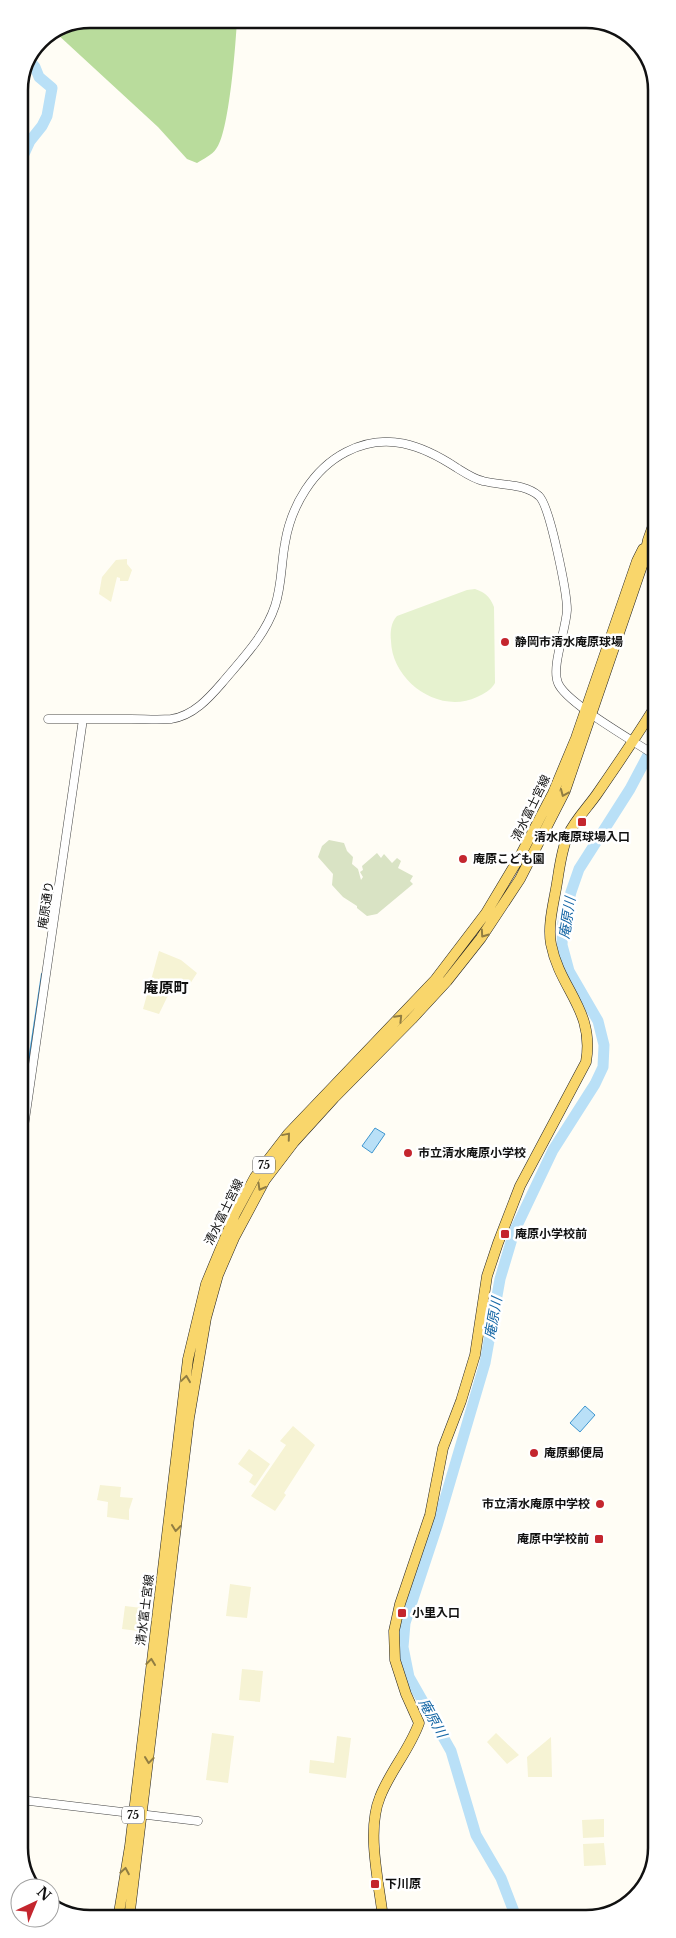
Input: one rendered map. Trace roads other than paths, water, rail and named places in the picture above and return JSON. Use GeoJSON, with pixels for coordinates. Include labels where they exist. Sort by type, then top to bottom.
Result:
{"type":"FeatureCollection","features":[{"type":"Feature","properties":{"kind":"main road","name":"清水富士宮線"},"geometry":{"type":"LineString","coordinates":[[130,1910],[138,1814],[188,1359],[201,1300],[211,1270],[245,1195],[271,1156],[308,1112],[434,980],[486,913],[519,858],[542,815],[589,712],[637,560],[648,540]]}},
{"type":"Feature","properties":{"kind":"main road"},"geometry":{"type":"LineString","coordinates":[[382,1910],[373,1832],[379,1799],[388,1779],[415,1735],[419,1723],[406,1694],[395,1660],[394,1631],[400,1604],[430,1516],[443,1448],[461,1401],[475,1355],[487,1276],[497,1246],[520,1186],[584,1069],[586,1062],[588,1039],[584,1017],[565,984],[556,964],[550,942],[551,917],[564,848],[570,831],[648,718]]}},
{"type":"Feature","properties":{"kind":"main road","name":"清水富士宮線"},"geometry":{"type":"LineString","coordinates":[[119,1910],[130,1846],[138,1814]]}},
{"type":"Feature","properties":{"kind":"street"},"geometry":{"type":"LineString","coordinates":[[48,720],[172,719],[197,708],[210,697],[254,645],[267,625],[280,589],[288,530],[296,507],[308,487],[318,474],[338,456],[357,447],[385,442],[413,445],[427,450],[480,481],[522,487],[531,490],[542,499],[550,516],[566,600],[564,630],[556,670],[556,680],[566,694],[589,712],[648,750]]}},
{"type":"Feature","properties":{"kind":"street","name":"庵原通り"},"geometry":{"type":"LineString","coordinates":[[28,1099],[83,719]]}},
{"type":"Feature","properties":{"kind":"street"},"geometry":{"type":"LineString","coordinates":[[28,1801],[198,1821]]}},
{"type":"Feature","properties":{"kind":"water"},"geometry":{"type":"Polygon","coordinates":[[[375,1128],[385,1134],[372,1153],[362,1146],[375,1128]]]}},
{"type":"Feature","properties":{"kind":"water"},"geometry":{"type":"Polygon","coordinates":[[[585,1406],[595,1415],[580,1432],[570,1423],[585,1406]]]}},
{"type":"Feature","properties":{"kind":"waterway"},"geometry":{"type":"LineString","coordinates":[[28,145],[47,116],[52,88],[39,77],[33,64]]}},
{"type":"Feature","properties":{"kind":"waterway","name":"庵原川"},"geometry":{"type":"LineString","coordinates":[[513,1910],[501,1878],[476,1835],[451,1751],[409,1677],[403,1647],[405,1623],[437,1526],[485,1363],[500,1279],[514,1232],[553,1150],[595,1084],[603,1067],[604,1045],[598,1021],[569,971],[562,945],[563,922],[579,869],[630,789],[648,755]]}},
{"type":"Feature","properties":{"kind":"waterway"},"geometry":{"type":"LineString","coordinates":[[28,1067],[42,974]]}},
{"type":"Feature","properties":{"kind":"place","name":"静岡市清水庵原球場"},"geometry":{"type":"Point","coordinates":[505,642]}},
{"type":"Feature","properties":{"kind":"place","name":"清水庵原球場入口"},"geometry":{"type":"Point","coordinates":[582,822]}},
{"type":"Feature","properties":{"kind":"place","name":"庵原こども園"},"geometry":{"type":"Point","coordinates":[463,859]}},
{"type":"Feature","properties":{"kind":"place","name":"市立清水庵原小学校"},"geometry":{"type":"Point","coordinates":[408,1153]}},
{"type":"Feature","properties":{"kind":"place","name":"庵原小学校前"},"geometry":{"type":"Point","coordinates":[505,1234]}},
{"type":"Feature","properties":{"kind":"place","name":"庵原郵便局"},"geometry":{"type":"Point","coordinates":[534,1453]}},
{"type":"Feature","properties":{"kind":"place","name":"市立清水庵原中学校"},"geometry":{"type":"Point","coordinates":[600,1504]}},
{"type":"Feature","properties":{"kind":"place","name":"庵原中学校前"},"geometry":{"type":"Point","coordinates":[599,1539]}},
{"type":"Feature","properties":{"kind":"place","name":"小里入口"},"geometry":{"type":"Point","coordinates":[402,1613]}},
{"type":"Feature","properties":{"kind":"place","name":"下川原"},"geometry":{"type":"Point","coordinates":[375,1884]}},
{"type":"Feature","properties":{"kind":"district","name":"庵原町"},"geometry":{"type":"Point","coordinates":[166,988]}}]}
